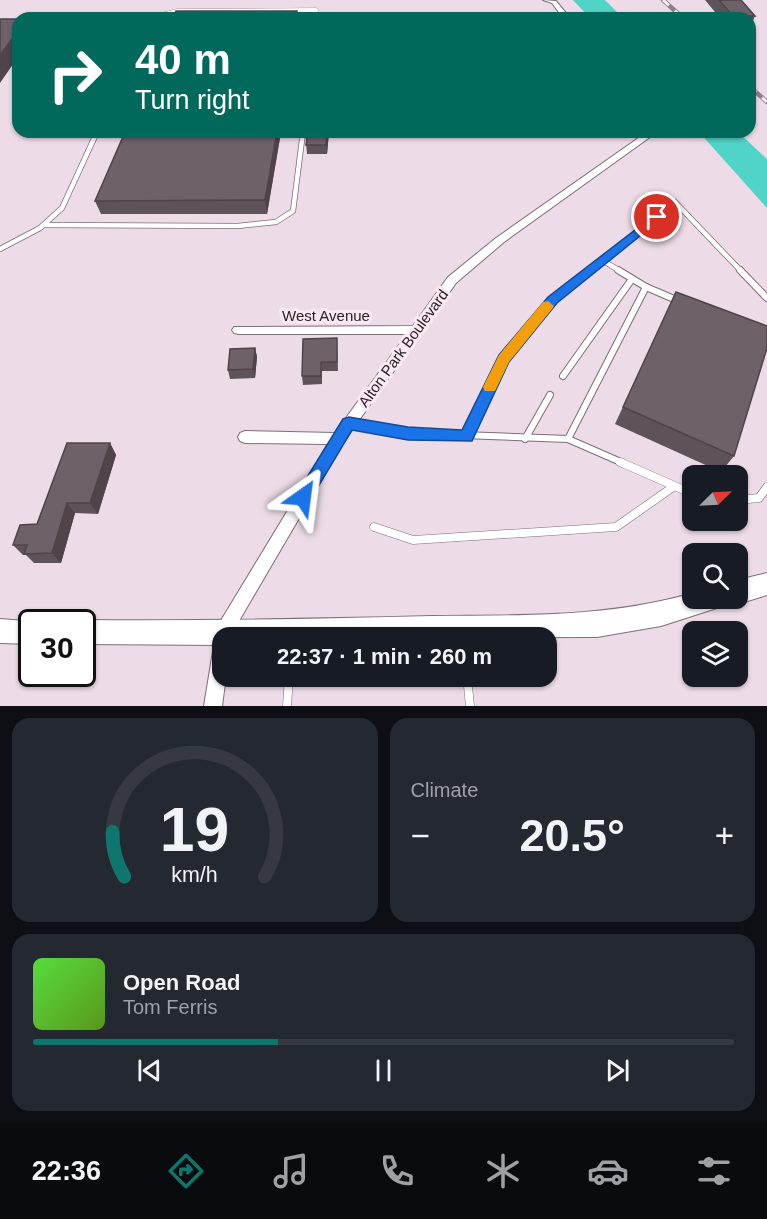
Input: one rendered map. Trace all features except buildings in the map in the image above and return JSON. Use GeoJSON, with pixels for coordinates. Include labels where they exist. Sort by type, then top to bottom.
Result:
{"type":"FeatureCollection","features":[{"type":"Feature","properties":{"kind":"main road"},"geometry":{"type":"LineString","coordinates":[[748,589],[767,584]]}},
{"type":"Feature","properties":{"kind":"main road"},"geometry":{"type":"LineString","coordinates":[[557,627],[597,625],[661,614],[682,608]]}},
{"type":"Feature","properties":{"kind":"main road"},"geometry":{"type":"LineString","coordinates":[[0,631],[18,632]]}},
{"type":"Feature","properties":{"kind":"main road"},"geometry":{"type":"LineString","coordinates":[[96,633],[212,638]]}},
{"type":"Feature","properties":{"kind":"street"},"geometry":{"type":"LineString","coordinates":[[546,0],[554,2],[562,12]]}},
{"type":"Feature","properties":{"kind":"street","name":"Alton Park Boulevard"},"geometry":{"type":"LineString","coordinates":[[229,627],[338,439],[452,280],[500,240],[644,138]]}},
{"type":"Feature","properties":{"kind":"street","name":"West Avenue"},"geometry":{"type":"LineString","coordinates":[[238,330],[415,330]]}},
{"type":"Feature","properties":{"kind":"street"},"geometry":{"type":"LineString","coordinates":[[245,437],[338,439]]}},
{"type":"Feature","properties":{"kind":"street"},"geometry":{"type":"LineString","coordinates":[[213,706],[216,687]]}},
{"type":"Feature","properties":{"kind":"lane"},"geometry":{"type":"LineString","coordinates":[[173,12],[316,10],[316,12]]}},
{"type":"Feature","properties":{"kind":"lane"},"geometry":{"type":"LineString","coordinates":[[0,249],[44,225],[62,208],[95,138]]}},
{"type":"Feature","properties":{"kind":"lane"},"geometry":{"type":"LineString","coordinates":[[44,225],[237,226],[276,222],[293,211],[302,138]]}},
{"type":"Feature","properties":{"kind":"lane"},"geometry":{"type":"LineString","coordinates":[[466,437],[504,358],[552,300],[675,202],[767,298]]}},
{"type":"Feature","properties":{"kind":"lane"},"geometry":{"type":"LineString","coordinates":[[602,260],[646,287],[674,299]]}},
{"type":"Feature","properties":{"kind":"lane"},"geometry":{"type":"LineString","coordinates":[[563,376],[632,279]]}},
{"type":"Feature","properties":{"kind":"lane"},"geometry":{"type":"LineString","coordinates":[[568,439],[646,287]]}},
{"type":"Feature","properties":{"kind":"lane"},"geometry":{"type":"LineString","coordinates":[[525,439],[550,395]]}},
{"type":"Feature","properties":{"kind":"lane"},"geometry":{"type":"LineString","coordinates":[[349,423],[408,433],[466,437],[568,439],[682,490]]}},
{"type":"Feature","properties":{"kind":"lane"},"geometry":{"type":"LineString","coordinates":[[374,527],[413,540],[616,527],[673,487]]}},
{"type":"Feature","properties":{"kind":"lane"},"geometry":{"type":"LineString","coordinates":[[748,499],[759,498],[767,487]]}},
{"type":"Feature","properties":{"kind":"lane"},"geometry":{"type":"LineString","coordinates":[[287,706],[288,687]]}},
{"type":"Feature","properties":{"kind":"lane"},"geometry":{"type":"LineString","coordinates":[[468,687],[470,706]]}},
{"type":"Feature","properties":{"kind":"shaded area"},"geometry":{"type":"Polygon","coordinates":[[[573,0],[605,0],[617,12],[584,12],[573,0]]]}},
{"type":"Feature","properties":{"kind":"shaded area"},"geometry":{"type":"Polygon","coordinates":[[[704,138],[744,138],[767,159],[767,208],[704,138]]]}},
{"type":"Feature","properties":{"kind":"railway"},"geometry":{"type":"LineString","coordinates":[[663,0],[676,12]]}},
{"type":"Feature","properties":{"kind":"railway"},"geometry":{"type":"LineString","coordinates":[[756,92],[767,102]]}},
{"type":"Feature","properties":{"kind":"slow traffic"},"geometry":{"type":"LineString","coordinates":[[490,387],[504,358],[548,306]]}},
{"type":"Feature","properties":{"kind":"route"},"geometry":{"type":"LineString","coordinates":[[303,497],[349,423],[408,433],[466,437],[504,358],[552,300],[657,217]]}}]}
